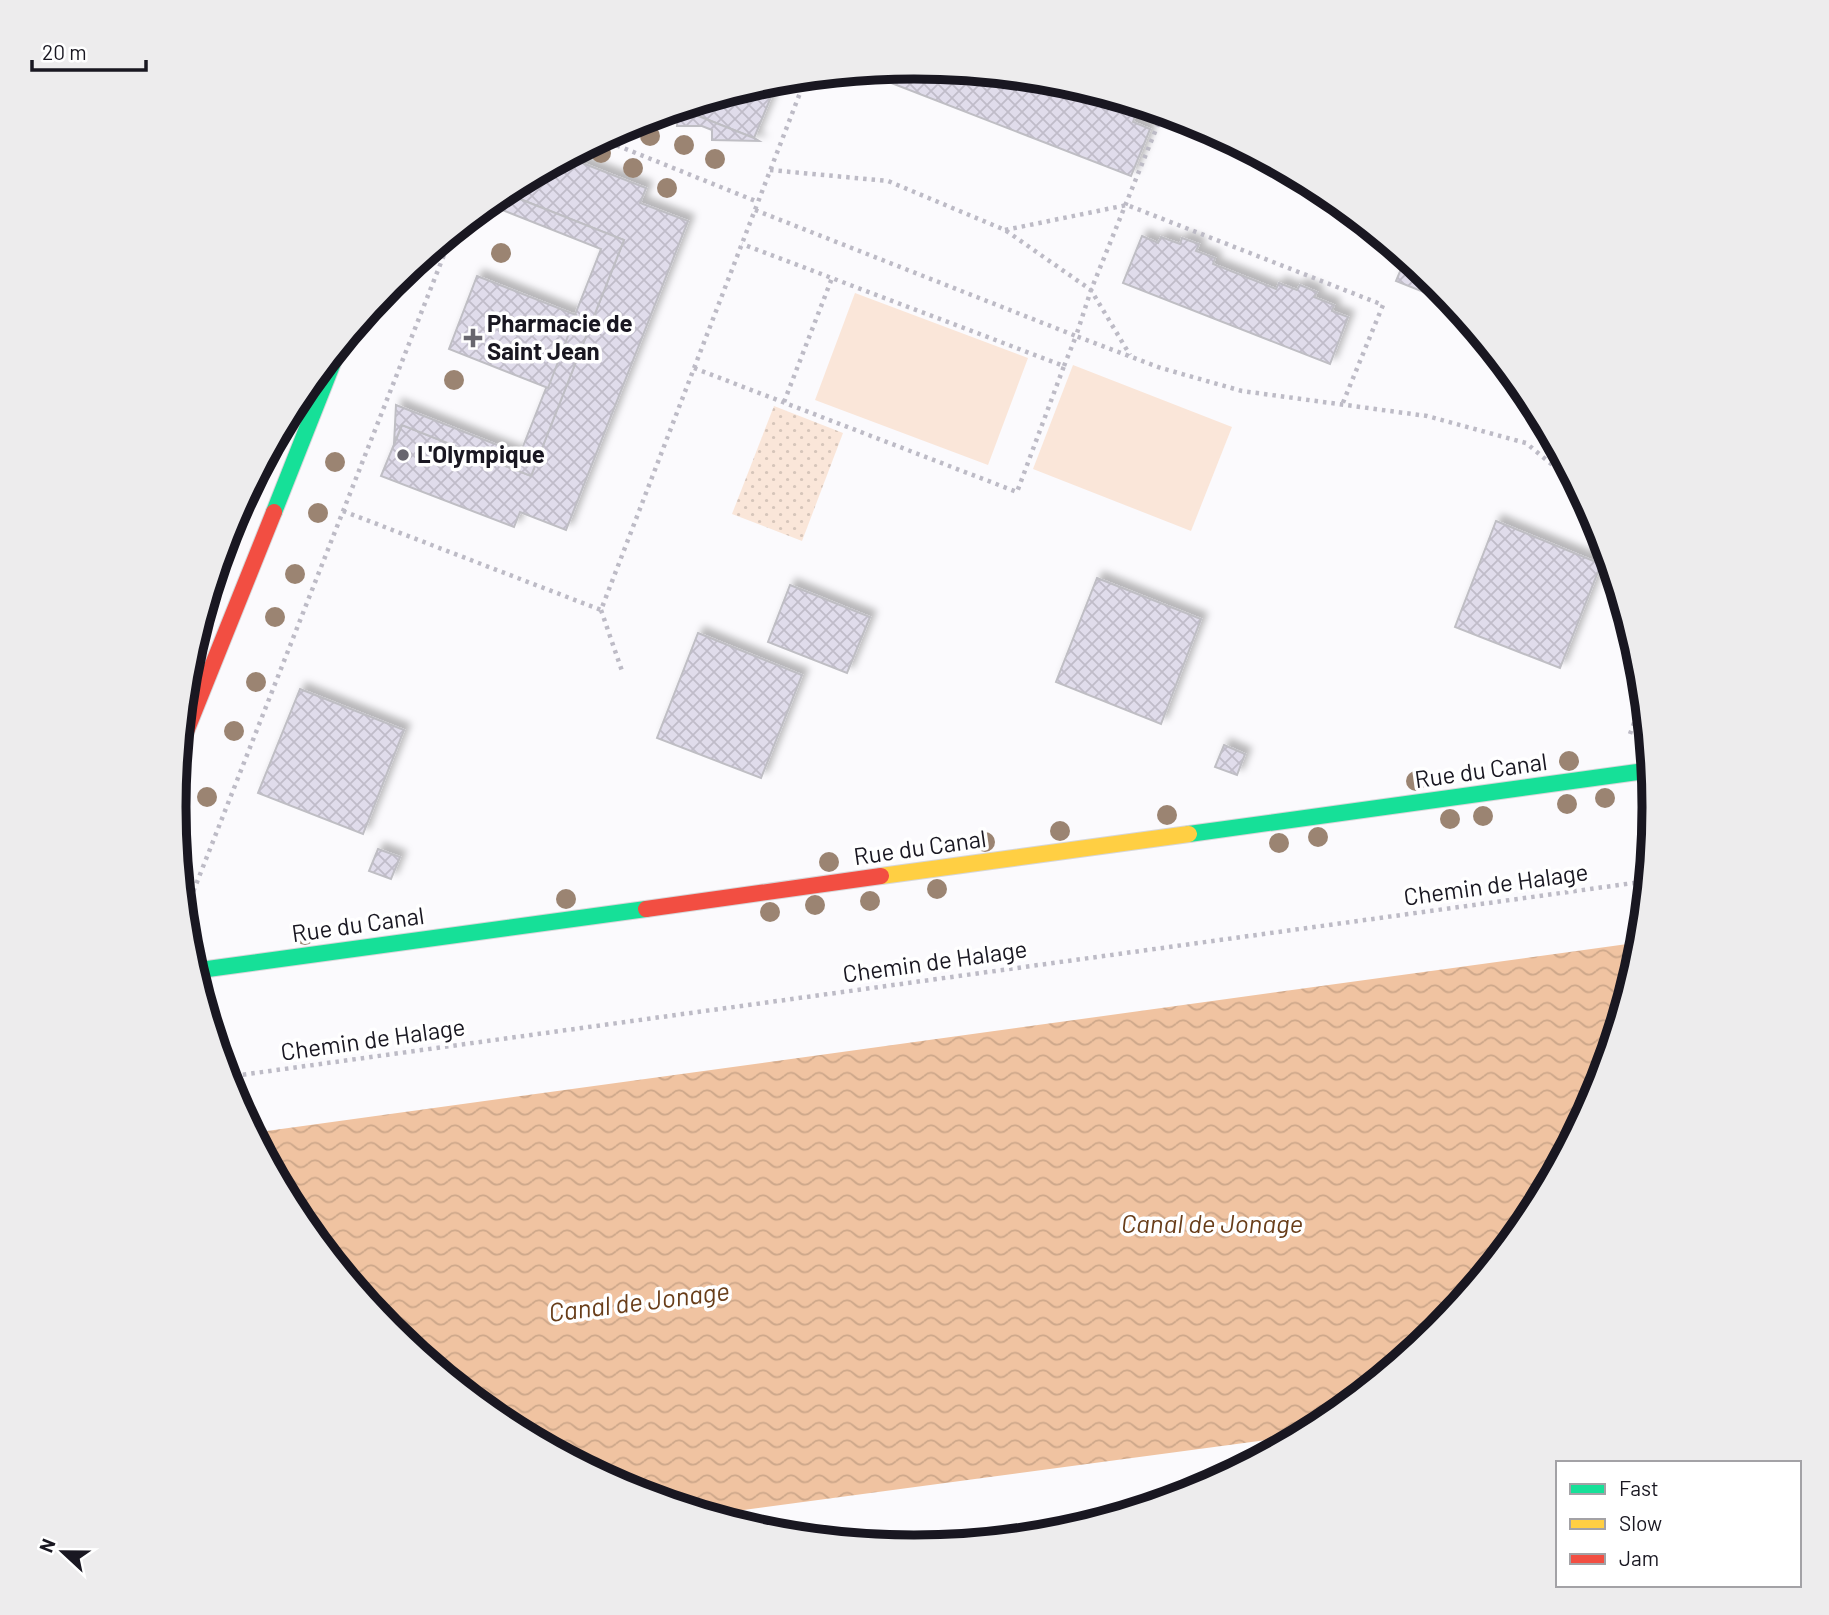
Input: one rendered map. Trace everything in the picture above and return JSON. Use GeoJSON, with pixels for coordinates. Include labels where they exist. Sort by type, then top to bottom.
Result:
{"type":"FeatureCollection","features":[{"type":"Feature","properties":{"kind":"street"},"geometry":{"type":"LineString","coordinates":[[191,718],[328,376]]}},
{"type":"Feature","properties":{"kind":"street","name":"Rue du Canal"},"geometry":{"type":"LineString","coordinates":[[205,969],[1642,771]]}},
{"type":"Feature","properties":{"kind":"path"},"geometry":{"type":"LineString","coordinates":[[622,671],[601,610],[802,88]]}},
{"type":"Feature","properties":{"kind":"path"},"geometry":{"type":"LineString","coordinates":[[694,368],[1017,492],[1091,290],[1159,121]]}},
{"type":"Feature","properties":{"kind":"path"},"geometry":{"type":"LineString","coordinates":[[614,144],[758,202]]}},
{"type":"Feature","properties":{"kind":"path"},"geometry":{"type":"LineString","coordinates":[[770,170],[888,181],[1005,230],[1091,290],[1130,356]]}},
{"type":"Feature","properties":{"kind":"path"},"geometry":{"type":"LineString","coordinates":[[1005,230],[1127,205],[1383,305],[1342,405]]}},
{"type":"Feature","properties":{"kind":"path"},"geometry":{"type":"LineString","coordinates":[[755,210],[1130,356],[1241,391],[1427,416],[1526,443],[1561,471]]}},
{"type":"Feature","properties":{"kind":"path"},"geometry":{"type":"LineString","coordinates":[[742,244],[1064,366]]}},
{"type":"Feature","properties":{"kind":"path"},"geometry":{"type":"LineString","coordinates":[[191,897],[446,250]]}},
{"type":"Feature","properties":{"kind":"path"},"geometry":{"type":"LineString","coordinates":[[784,402],[832,278]]}},
{"type":"Feature","properties":{"kind":"path"},"geometry":{"type":"LineString","coordinates":[[344,511],[601,610]]}},
{"type":"Feature","properties":{"kind":"path","name":"Chemin de Halage"},"geometry":{"type":"LineString","coordinates":[[237,1075],[1639,882]]}},
{"type":"Feature","properties":{"kind":"shaded area"},"geometry":{"type":"Polygon","coordinates":[[[855,293],[1028,358],[988,465],[815,400],[855,293]]]}},
{"type":"Feature","properties":{"kind":"shaded area"},"geometry":{"type":"Polygon","coordinates":[[[1073,365],[1232,427],[1191,531],[1033,469],[1073,365]]]}},
{"type":"Feature","properties":{"kind":"shaded area"},"geometry":{"type":"Polygon","coordinates":[[[774,406],[843,433],[802,541],[732,514],[774,406]]]}},
{"type":"Feature","properties":{"kind":"water","name":"Canal de Jonage"},"geometry":{"type":"Polygon","coordinates":[[[1630,944],[1605,1042],[1588,1086],[1546,1172],[1493,1251],[1430,1323],[1395,1355],[1358,1386],[1280,1438],[730,1512],[680,1498],[636,1481],[550,1439],[471,1386],[434,1355],[399,1323],[336,1251],[283,1172],[262,1132],[1630,944]]]}},
{"type":"Feature","properties":{"kind":"building"},"geometry":{"type":"Polygon","coordinates":[[[883,80],[962,80],[1010,85],[1116,108],[1135,116],[1133,122],[1150,129],[1131,176],[883,80]]]}},
{"type":"Feature","properties":{"kind":"building"},"geometry":{"type":"Polygon","coordinates":[[[773,93],[754,138],[692,114],[773,93]]]}},
{"type":"Feature","properties":{"kind":"building"},"geometry":{"type":"Polygon","coordinates":[[[692,114],[759,141],[712,140],[712,130],[702,126],[677,126],[678,118],[692,114]]]}},
{"type":"Feature","properties":{"kind":"building"},"geometry":{"type":"Polygon","coordinates":[[[578,161],[646,188],[640,203],[688,221],[566,530],[520,512],[514,527],[381,476],[402,425],[531,476],[624,240],[517,198],[578,161]]]}},
{"type":"Feature","properties":{"kind":"building"},"geometry":{"type":"Polygon","coordinates":[[[517,198],[624,240],[531,476],[402,425],[394,444],[396,405],[520,454],[601,249],[500,209],[517,198]]]}},
{"type":"Feature","properties":{"kind":"building"},"geometry":{"type":"Polygon","coordinates":[[[1142,236],[1158,243],[1161,237],[1180,244],[1182,238],[1199,244],[1196,251],[1215,258],[1213,264],[1276,289],[1279,283],[1297,290],[1300,285],[1317,292],[1314,297],[1334,305],[1332,311],[1348,317],[1330,364],[1123,283],[1142,236]]]}},
{"type":"Feature","properties":{"kind":"building"},"geometry":{"type":"Polygon","coordinates":[[[1402,266],[1434,296],[1396,281],[1402,266]]]}},
{"type":"Feature","properties":{"kind":"building"},"geometry":{"type":"Polygon","coordinates":[[[477,276],[576,315],[548,388],[449,349],[477,276]]]}},
{"type":"Feature","properties":{"kind":"building"},"geometry":{"type":"Polygon","coordinates":[[[1496,521],[1601,564],[1560,668],[1455,627],[1496,521]]]}},
{"type":"Feature","properties":{"kind":"building"},"geometry":{"type":"Polygon","coordinates":[[[1097,578],[1201,619],[1161,724],[1056,682],[1097,578]]]}},
{"type":"Feature","properties":{"kind":"building"},"geometry":{"type":"Polygon","coordinates":[[[790,585],[870,617],[847,673],[768,642],[790,585]]]}},
{"type":"Feature","properties":{"kind":"building"},"geometry":{"type":"Polygon","coordinates":[[[698,633],[802,675],[761,778],[657,738],[698,633]]]}},
{"type":"Feature","properties":{"kind":"building"},"geometry":{"type":"Polygon","coordinates":[[[300,689],[404,730],[363,834],[258,793],[300,689]]]}},
{"type":"Feature","properties":{"kind":"building"},"geometry":{"type":"Polygon","coordinates":[[[1224,745],[1245,754],[1237,775],[1215,767],[1224,745]]]}},
{"type":"Feature","properties":{"kind":"building"},"geometry":{"type":"Polygon","coordinates":[[[378,849],[400,857],[391,879],[369,871],[378,849]]]}},
{"type":"Feature","properties":{"kind":"traffic: fast"},"geometry":{"type":"LineString","coordinates":[[274,512],[328,376]]}},
{"type":"Feature","properties":{"kind":"traffic: fast"},"geometry":{"type":"LineString","coordinates":[[1189,834],[1642,771]]}},
{"type":"Feature","properties":{"kind":"traffic: fast"},"geometry":{"type":"LineString","coordinates":[[205,969],[646,909]]}},
{"type":"Feature","properties":{"kind":"traffic: slow"},"geometry":{"type":"LineString","coordinates":[[881,876],[1189,834]]}},
{"type":"Feature","properties":{"kind":"traffic: jam"},"geometry":{"type":"LineString","coordinates":[[191,718],[274,512]]}},
{"type":"Feature","properties":{"kind":"traffic: jam"},"geometry":{"type":"LineString","coordinates":[[646,909],[881,876]]}},
{"type":"Feature","properties":{"kind":"place","name":"Pharmacie de Saint Jean"},"geometry":{"type":"Point","coordinates":[473,338]}},
{"type":"Feature","properties":{"kind":"place","name":"L'Olympique"},"geometry":{"type":"Point","coordinates":[403,455]}}]}
